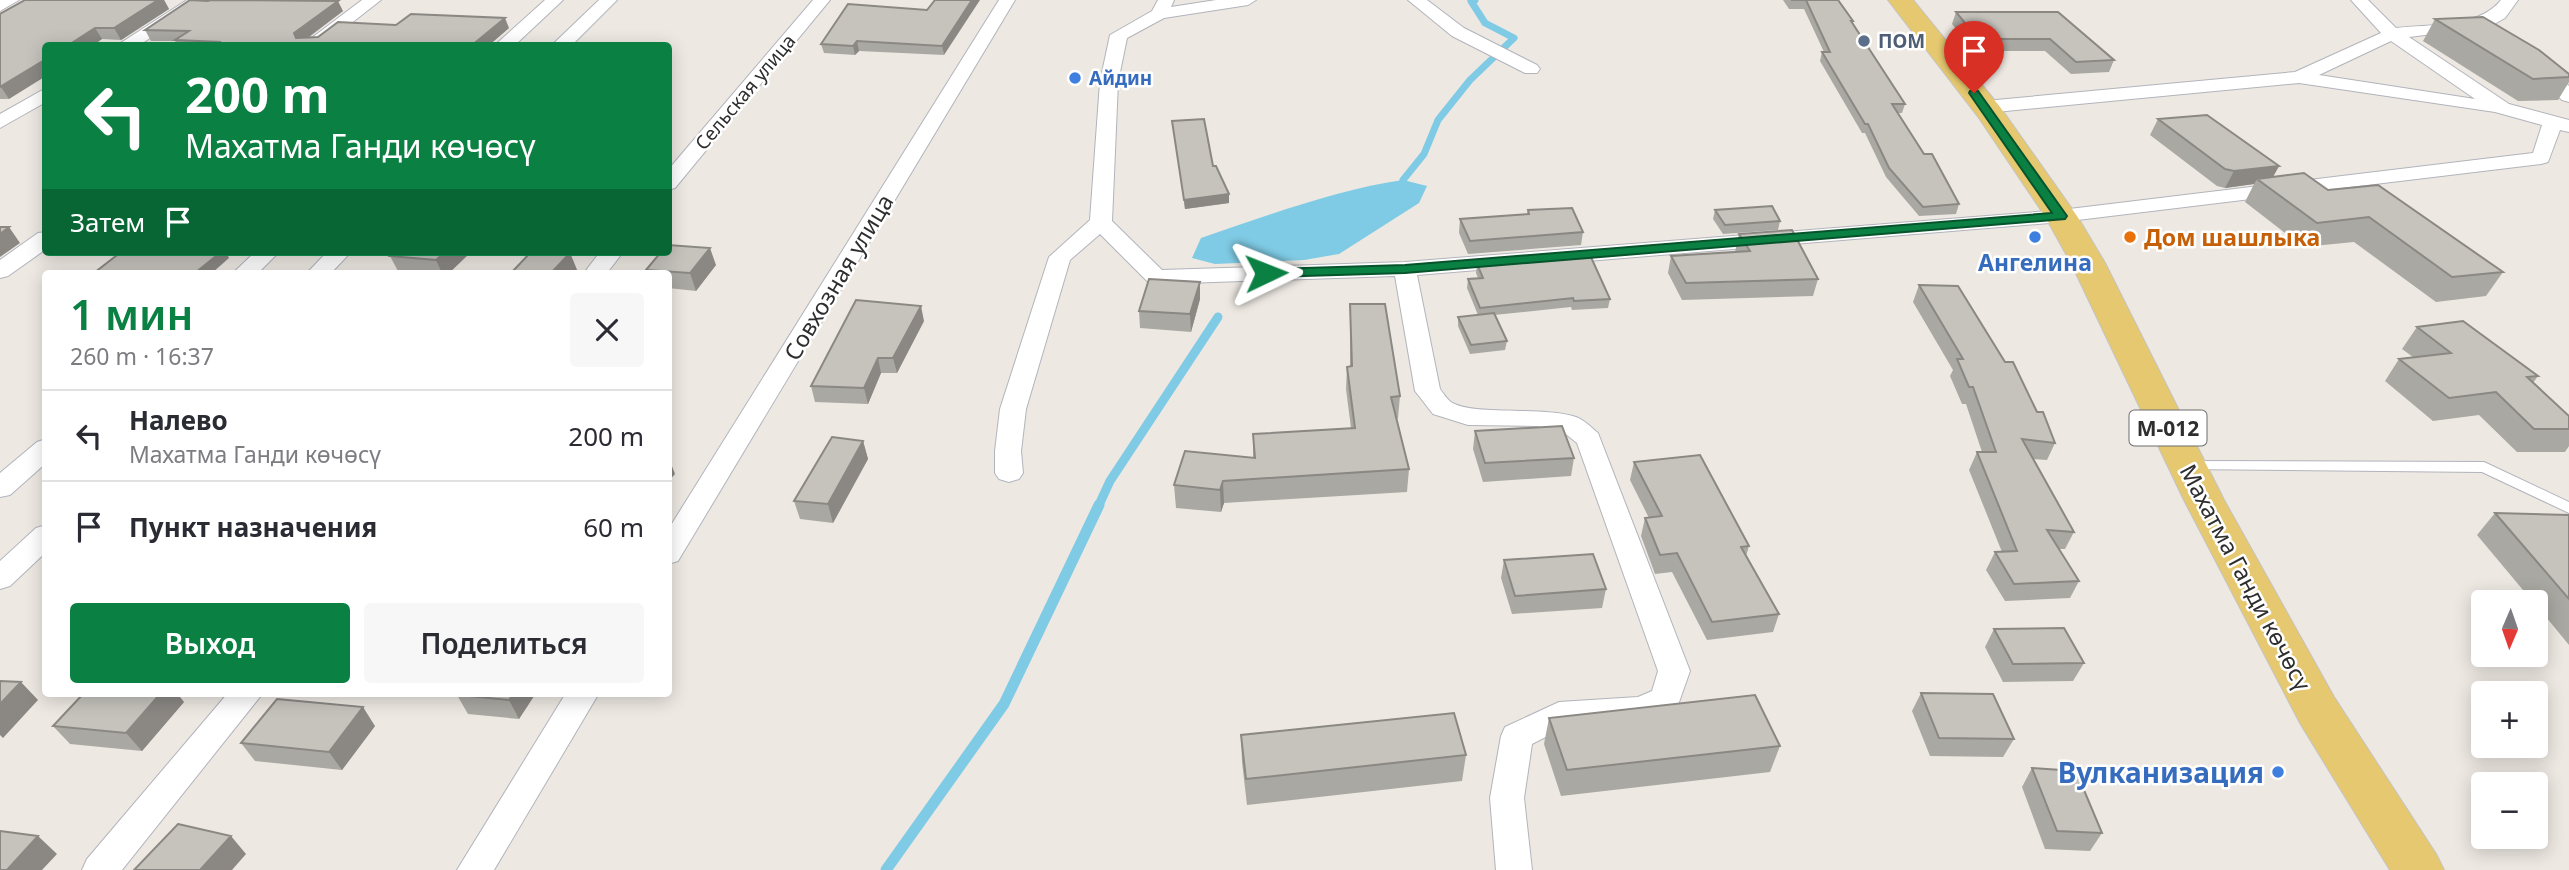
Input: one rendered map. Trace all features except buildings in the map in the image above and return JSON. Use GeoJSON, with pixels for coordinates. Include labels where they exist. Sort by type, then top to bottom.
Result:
{"type":"FeatureCollection","features":[{"type":"Feature","properties":{"kind":"main road","name":"Махатма Ганди көчөсү"},"geometry":{"type":"LineString","coordinates":[[1900,0],[1985,107],[2061,216],[2088,263],[2187,467],[2318,710],[2418,867]]}},
{"type":"Feature","properties":{"kind":"street"},"geometry":{"type":"LineString","coordinates":[[0,6],[11,0]]}},
{"type":"Feature","properties":{"kind":"street"},"geometry":{"type":"LineString","coordinates":[[131,42],[199,0]]}},
{"type":"Feature","properties":{"kind":"street"},"geometry":{"type":"LineString","coordinates":[[315,42],[373,0]]}},
{"type":"Feature","properties":{"kind":"street"},"geometry":{"type":"LineString","coordinates":[[508,42],[555,0]]}},
{"type":"Feature","properties":{"kind":"street"},"geometry":{"type":"LineString","coordinates":[[564,42],[609,0]]}},
{"type":"Feature","properties":{"kind":"street","name":"Сельская улица"},"geometry":{"type":"LineString","coordinates":[[672,179],[822,0]]}},
{"type":"Feature","properties":{"kind":"street","name":"Совхозная улица"},"geometry":{"type":"LineString","coordinates":[[672,547],[1007,0]]}},
{"type":"Feature","properties":{"kind":"street"},"geometry":{"type":"LineString","coordinates":[[1009,473],[1008,451],[1013,409],[1060,257],[1101,222],[1109,82],[1119,35],[1163,7],[1248,0]]}},
{"type":"Feature","properties":{"kind":"street"},"geometry":{"type":"LineString","coordinates":[[1416,0],[1458,32],[1531,69]]}},
{"type":"Feature","properties":{"kind":"street"},"geometry":{"type":"LineString","coordinates":[[2358,0],[2392,34],[2502,108]]}},
{"type":"Feature","properties":{"kind":"street"},"geometry":{"type":"LineString","coordinates":[[2299,77],[2392,34],[2488,27],[2510,0]]}},
{"type":"Feature","properties":{"kind":"street"},"geometry":{"type":"LineString","coordinates":[[2524,56],[2569,96]]}},
{"type":"Feature","properties":{"kind":"street"},"geometry":{"type":"LineString","coordinates":[[1101,222],[1156,277],[1405,269],[2061,216],[2541,158],[2561,124],[2502,108],[2299,77],[1985,107]]}},
{"type":"Feature","properties":{"kind":"street"},"geometry":{"type":"LineString","coordinates":[[0,122],[42,96]]}},
{"type":"Feature","properties":{"kind":"street"},"geometry":{"type":"LineString","coordinates":[[0,271],[42,240]]}},
{"type":"Feature","properties":{"kind":"street"},"geometry":{"type":"LineString","coordinates":[[247,270],[263,256]]}},
{"type":"Feature","properties":{"kind":"street"},"geometry":{"type":"LineString","coordinates":[[321,270],[336,256]]}},
{"type":"Feature","properties":{"kind":"street"},"geometry":{"type":"LineString","coordinates":[[597,270],[609,256]]}},
{"type":"Feature","properties":{"kind":"street"},"geometry":{"type":"LineString","coordinates":[[1405,269],[1428,391],[1442,408],[1468,417],[1536,418],[1570,424],[1589,439],[1674,671],[1666,699],[1641,710],[1559,715],[1517,736],[1507,798],[1514,870]]}},
{"type":"Feature","properties":{"kind":"street"},"geometry":{"type":"LineString","coordinates":[[0,488],[42,451]]}},
{"type":"Feature","properties":{"kind":"street"},"geometry":{"type":"LineString","coordinates":[[0,578],[42,539]]}},
{"type":"Feature","properties":{"kind":"street"},"geometry":{"type":"LineString","coordinates":[[100,870],[244,697]]}},
{"type":"Feature","properties":{"kind":"street"},"geometry":{"type":"LineString","coordinates":[[475,870],[581,697]]}},
{"type":"Feature","properties":{"kind":"lane"},"geometry":{"type":"LineString","coordinates":[[2187,467],[2484,467],[2569,508]]}},
{"type":"Feature","properties":{"kind":"water"},"geometry":{"type":"Polygon","coordinates":[[[1403,180],[1427,186],[1419,203],[1339,254],[1304,260],[1215,264],[1192,258],[1201,238],[1326,197],[1403,180]]]}},
{"type":"Feature","properties":{"kind":"waterway"},"geometry":{"type":"LineString","coordinates":[[1403,180],[1424,154],[1438,120],[1470,80],[1514,38],[1485,23],[1471,1],[1475,0]]}},
{"type":"Feature","properties":{"kind":"waterway"},"geometry":{"type":"LineString","coordinates":[[1098,507],[1110,481],[1218,317]]}},
{"type":"Feature","properties":{"kind":"waterway"},"geometry":{"type":"LineString","coordinates":[[886,870],[1004,704],[1099,505]]}},
{"type":"Feature","properties":{"kind":"place","name":"ПОМ"},"geometry":{"type":"Point","coordinates":[1864,41]}},
{"type":"Feature","properties":{"kind":"place","name":"Айдин"},"geometry":{"type":"Point","coordinates":[1075,78]}},
{"type":"Feature","properties":{"kind":"place","name":"Ангелина"},"geometry":{"type":"Point","coordinates":[2035,237]}},
{"type":"Feature","properties":{"kind":"place","name":"Дом шашлыка"},"geometry":{"type":"Point","coordinates":[2130,237]}},
{"type":"Feature","properties":{"kind":"place","name":"Вулканизация"},"geometry":{"type":"Point","coordinates":[2278,772]}},
{"type":"Feature","properties":{"kind":"route"},"geometry":{"type":"LineString","coordinates":[[1266,273],[1405,269],[2061,216],[1974,93]]}}]}
